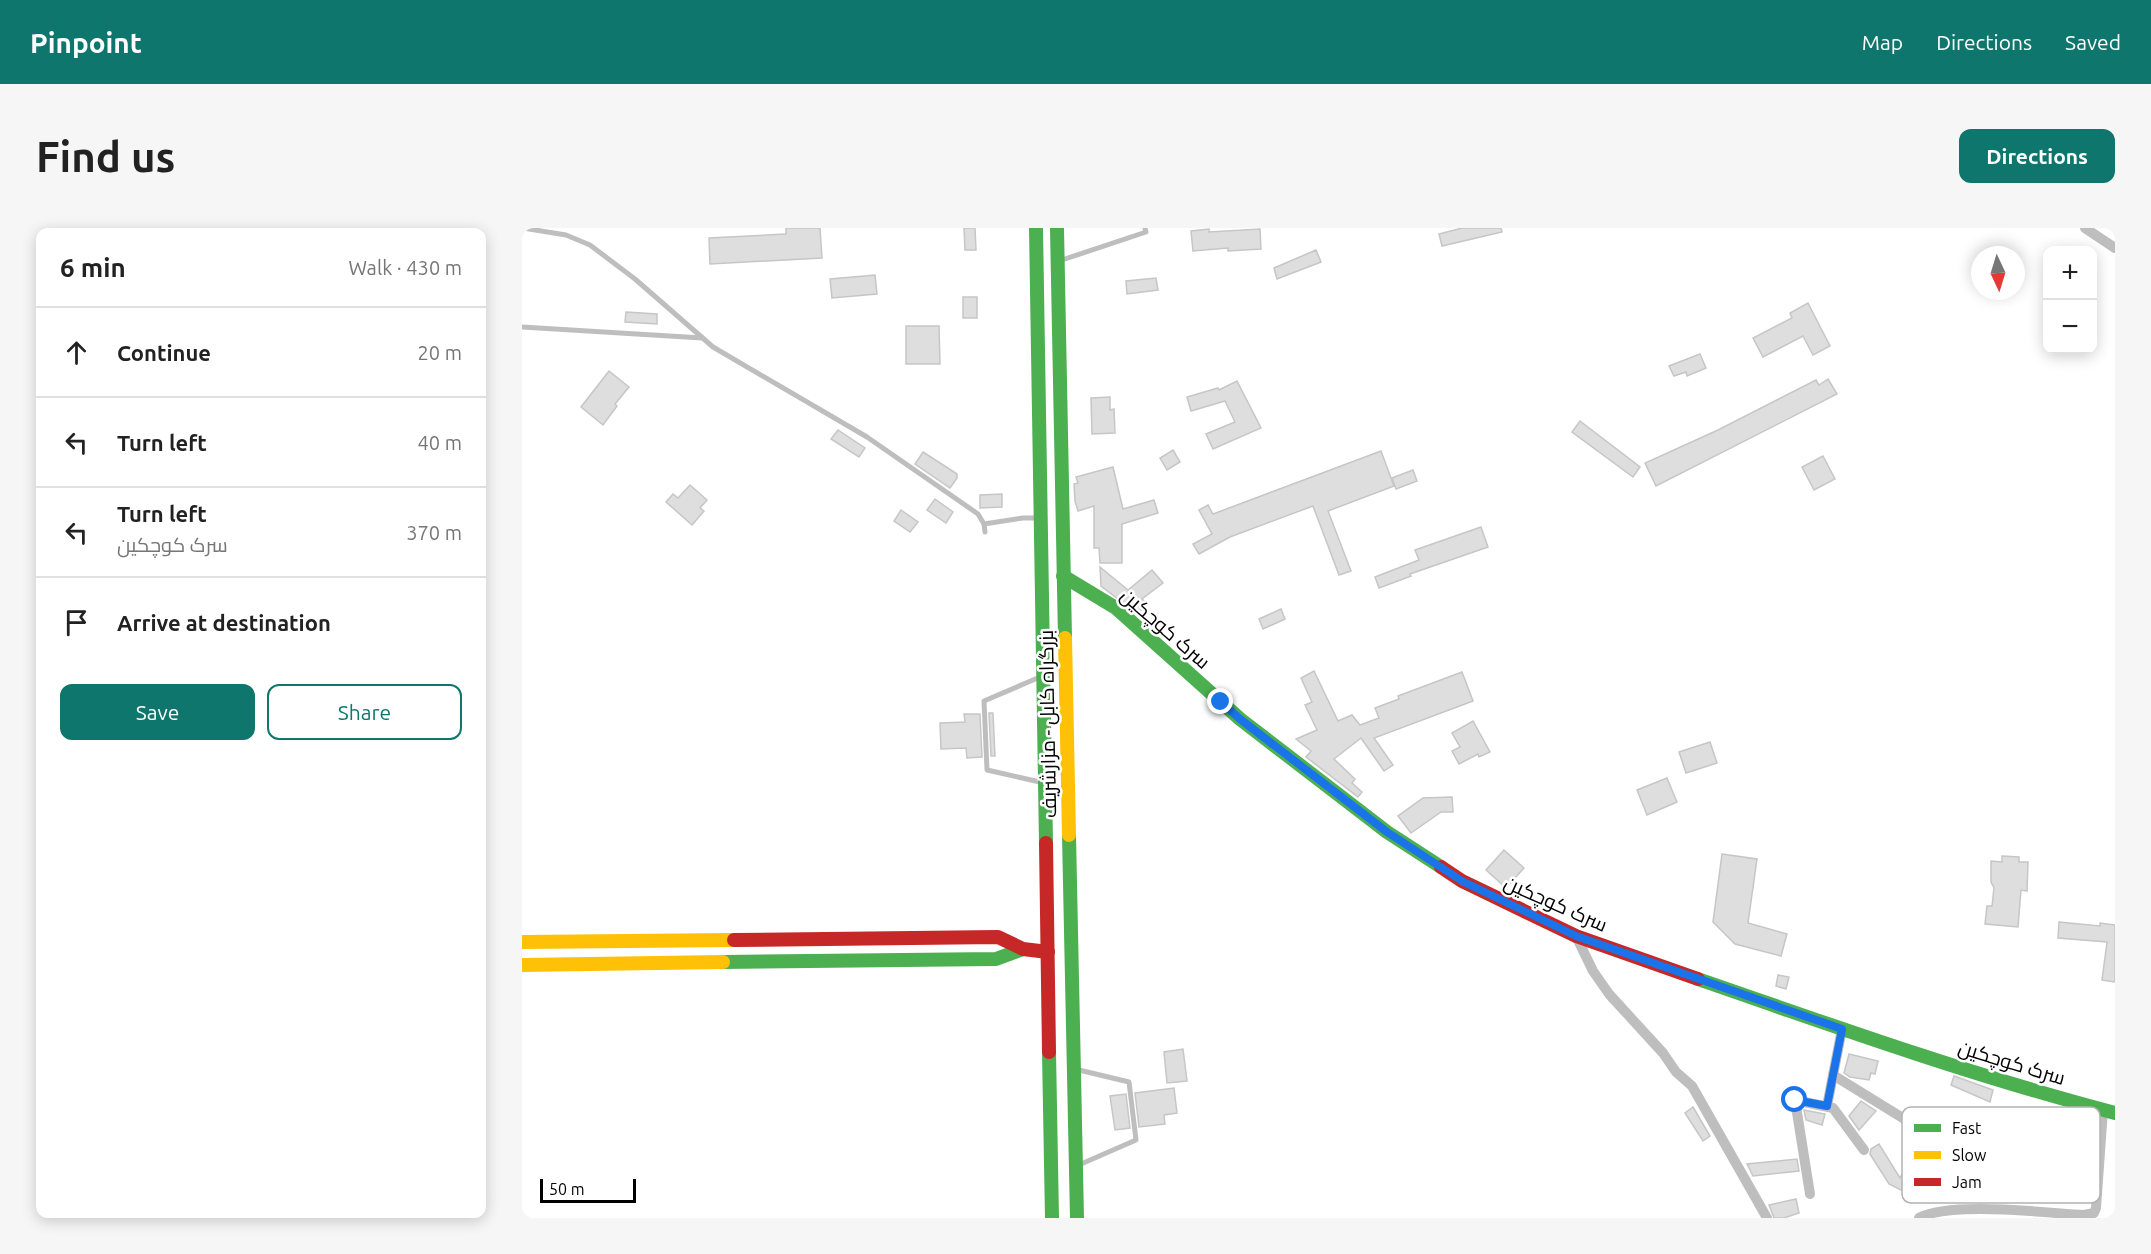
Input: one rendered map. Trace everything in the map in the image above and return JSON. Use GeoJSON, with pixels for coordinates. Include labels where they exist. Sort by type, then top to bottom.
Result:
{"type":"FeatureCollection","features":[{"type":"Feature","properties":{"kind":"main road","name":"بزرگراه کابل - مزارشریف"},"geometry":{"type":"LineString","coordinates":[[1036,228],[1052,1218]]}},
{"type":"Feature","properties":{"kind":"main road","name":"بزرگراه کابل - مزارشریف"},"geometry":{"type":"LineString","coordinates":[[1057,228],[1077,1218]]}},
{"type":"Feature","properties":{"kind":"main road","name":"سرک کوچکین"},"geometry":{"type":"LineString","coordinates":[[1063,576],[1116,608],[1240,719],[1387,832],[1462,881],[1576,936],[1842,1029],[2025,1089],[2094,1107]]}},
{"type":"Feature","properties":{"kind":"main road"},"geometry":{"type":"LineString","coordinates":[[522,942],[998,937],[1023,949],[1048,951]]}},
{"type":"Feature","properties":{"kind":"main road"},"geometry":{"type":"LineString","coordinates":[[522,965],[996,959],[1023,949]]}},
{"type":"Feature","properties":{"kind":"street"},"geometry":{"type":"LineString","coordinates":[[2085,228],[2115,248]]}},
{"type":"Feature","properties":{"kind":"street"},"geometry":{"type":"LineString","coordinates":[[1576,936],[1593,971],[1609,994],[1663,1053],[1676,1072],[1692,1086],[1767,1218]]}},
{"type":"Feature","properties":{"kind":"street"},"geometry":{"type":"LineString","coordinates":[[1827,1106],[1842,1029]]}},
{"type":"Feature","properties":{"kind":"street"},"geometry":{"type":"LineString","coordinates":[[1833,1074],[1902,1118]]}},
{"type":"Feature","properties":{"kind":"street"},"geometry":{"type":"LineString","coordinates":[[1810,1194],[1794,1101],[1833,1108],[1864,1150]]}},
{"type":"Feature","properties":{"kind":"street"},"geometry":{"type":"LineString","coordinates":[[2100,1184],[2109,1111]]}},
{"type":"Feature","properties":{"kind":"street"},"geometry":{"type":"LineString","coordinates":[[1919,1218],[1935,1212],[2000,1210],[2084,1215],[2094,1213],[2098,1203]]}},
{"type":"Feature","properties":{"kind":"lane"},"geometry":{"type":"LineString","coordinates":[[523,228],[566,234],[590,244],[635,279],[713,347],[867,437],[978,514],[984,524],[985,532]]}},
{"type":"Feature","properties":{"kind":"lane"},"geometry":{"type":"LineString","coordinates":[[1058,262],[1146,232],[1145,228]]}},
{"type":"Feature","properties":{"kind":"lane"},"geometry":{"type":"LineString","coordinates":[[522,327],[704,338]]}},
{"type":"Feature","properties":{"kind":"lane"},"geometry":{"type":"LineString","coordinates":[[984,524],[1023,518],[1042,518]]}},
{"type":"Feature","properties":{"kind":"lane"},"geometry":{"type":"LineString","coordinates":[[1044,675],[984,701],[987,770],[1045,783]]}},
{"type":"Feature","properties":{"kind":"lane"},"geometry":{"type":"LineString","coordinates":[[1075,1069],[1129,1082],[1136,1140],[1076,1166]]}},
{"type":"Feature","properties":{"kind":"building"},"geometry":{"type":"Polygon","coordinates":[[[786,228],[820,228],[822,258],[710,264],[709,238],[786,234],[786,228]]]}},
{"type":"Feature","properties":{"kind":"building"},"geometry":{"type":"Polygon","coordinates":[[[964,228],[975,228],[976,250],[965,250],[964,228]]]}},
{"type":"Feature","properties":{"kind":"building"},"geometry":{"type":"Polygon","coordinates":[[[1462,228],[1501,228],[1502,232],[1442,246],[1439,234],[1462,228]]]}},
{"type":"Feature","properties":{"kind":"building"},"geometry":{"type":"Polygon","coordinates":[[[1209,229],[1209,232],[1260,229],[1261,249],[1228,251],[1228,248],[1193,251],[1191,231],[1209,229]]]}},
{"type":"Feature","properties":{"kind":"building"},"geometry":{"type":"Polygon","coordinates":[[[1316,250],[1321,262],[1277,279],[1274,268],[1316,250]]]}},
{"type":"Feature","properties":{"kind":"building"},"geometry":{"type":"Polygon","coordinates":[[[875,275],[877,294],[832,298],[830,279],[875,275]]]}},
{"type":"Feature","properties":{"kind":"building"},"geometry":{"type":"Polygon","coordinates":[[[1156,278],[1158,290],[1127,294],[1126,281],[1156,278]]]}},
{"type":"Feature","properties":{"kind":"building"},"geometry":{"type":"Polygon","coordinates":[[[963,297],[977,297],[977,318],[963,318],[963,297]]]}},
{"type":"Feature","properties":{"kind":"building"},"geometry":{"type":"Polygon","coordinates":[[[1808,303],[1830,346],[1813,355],[1803,336],[1763,357],[1753,338],[1792,318],[1790,313],[1808,303]]]}},
{"type":"Feature","properties":{"kind":"building"},"geometry":{"type":"Polygon","coordinates":[[[626,312],[657,314],[657,324],[625,322],[626,312]]]}},
{"type":"Feature","properties":{"kind":"building"},"geometry":{"type":"Polygon","coordinates":[[[906,326],[939,326],[940,364],[906,364],[906,326]]]}},
{"type":"Feature","properties":{"kind":"building"},"geometry":{"type":"Polygon","coordinates":[[[1700,354],[1706,368],[1687,376],[1686,372],[1674,376],[1669,366],[1700,354]]]}},
{"type":"Feature","properties":{"kind":"building"},"geometry":{"type":"Polygon","coordinates":[[[609,371],[629,387],[615,404],[617,406],[603,425],[581,407],[609,371]]]}},
{"type":"Feature","properties":{"kind":"building"},"geometry":{"type":"Polygon","coordinates":[[[1828,379],[1837,394],[1656,486],[1645,463],[1718,430],[1816,380],[1819,385],[1828,379]]]}},
{"type":"Feature","properties":{"kind":"building"},"geometry":{"type":"Polygon","coordinates":[[[1237,381],[1261,428],[1213,449],[1206,434],[1235,422],[1225,401],[1191,411],[1187,397],[1218,388],[1219,390],[1237,381]]]}},
{"type":"Feature","properties":{"kind":"building"},"geometry":{"type":"Polygon","coordinates":[[[1110,397],[1110,410],[1114,409],[1115,433],[1092,434],[1091,398],[1110,397]]]}},
{"type":"Feature","properties":{"kind":"building"},"geometry":{"type":"Polygon","coordinates":[[[1580,421],[1640,467],[1633,477],[1572,432],[1580,421]]]}},
{"type":"Feature","properties":{"kind":"building"},"geometry":{"type":"Polygon","coordinates":[[[838,430],[865,448],[859,457],[831,439],[838,430]]]}},
{"type":"Feature","properties":{"kind":"building"},"geometry":{"type":"Polygon","coordinates":[[[1173,450],[1180,462],[1167,470],[1160,458],[1173,450]]]}},
{"type":"Feature","properties":{"kind":"building"},"geometry":{"type":"Polygon","coordinates":[[[1381,451],[1394,486],[1328,511],[1351,571],[1339,575],[1313,506],[1230,537],[1199,554],[1193,544],[1212,534],[1199,510],[1208,505],[1213,514],[1381,451]]]}},
{"type":"Feature","properties":{"kind":"building"},"geometry":{"type":"Polygon","coordinates":[[[923,452],[957,474],[950,488],[915,464],[923,452]]]}},
{"type":"Feature","properties":{"kind":"building"},"geometry":{"type":"Polygon","coordinates":[[[1823,456],[1835,479],[1814,490],[1802,467],[1823,456]]]}},
{"type":"Feature","properties":{"kind":"building"},"geometry":{"type":"Polygon","coordinates":[[[1113,467],[1123,509],[1154,500],[1158,513],[1122,524],[1122,563],[1100,563],[1099,548],[1094,548],[1094,506],[1078,511],[1074,484],[1078,483],[1076,477],[1113,467]]]}},
{"type":"Feature","properties":{"kind":"building"},"geometry":{"type":"Polygon","coordinates":[[[1413,470],[1417,481],[1396,489],[1392,478],[1413,470]]]}},
{"type":"Feature","properties":{"kind":"building"},"geometry":{"type":"Polygon","coordinates":[[[690,485],[707,500],[700,508],[704,511],[692,525],[666,502],[673,494],[678,498],[690,485]]]}},
{"type":"Feature","properties":{"kind":"building"},"geometry":{"type":"Polygon","coordinates":[[[1002,494],[1002,507],[980,508],[980,495],[1002,494]]]}},
{"type":"Feature","properties":{"kind":"building"},"geometry":{"type":"Polygon","coordinates":[[[935,499],[953,512],[946,523],[927,510],[935,499]]]}},
{"type":"Feature","properties":{"kind":"building"},"geometry":{"type":"Polygon","coordinates":[[[901,510],[918,522],[910,532],[894,521],[901,510]]]}},
{"type":"Feature","properties":{"kind":"building"},"geometry":{"type":"Polygon","coordinates":[[[1481,527],[1488,547],[1410,574],[1411,576],[1379,588],[1375,577],[1419,560],[1415,550],[1481,527]]]}},
{"type":"Feature","properties":{"kind":"building"},"geometry":{"type":"Polygon","coordinates":[[[1100,567],[1128,590],[1152,570],[1163,583],[1142,599],[1147,603],[1138,614],[1101,586],[1100,567]]]}},
{"type":"Feature","properties":{"kind":"building"},"geometry":{"type":"Polygon","coordinates":[[[1281,609],[1285,619],[1263,629],[1259,619],[1281,609]]]}},
{"type":"Feature","properties":{"kind":"building"},"geometry":{"type":"Polygon","coordinates":[[[1314,671],[1338,721],[1352,715],[1360,725],[1379,718],[1375,708],[1399,699],[1398,696],[1462,672],[1473,701],[1374,738],[1393,765],[1384,771],[1361,738],[1334,759],[1355,779],[1352,783],[1362,792],[1358,797],[1306,757],[1311,751],[1296,739],[1317,730],[1305,705],[1312,702],[1301,678],[1314,671]]]}},
{"type":"Feature","properties":{"kind":"building"},"geometry":{"type":"Polygon","coordinates":[[[989,713],[993,713],[995,756],[991,756],[989,713]]]}},
{"type":"Feature","properties":{"kind":"building"},"geometry":{"type":"Polygon","coordinates":[[[964,714],[980,714],[982,757],[967,758],[966,748],[941,749],[940,723],[965,722],[964,714]]]}},
{"type":"Feature","properties":{"kind":"building"},"geometry":{"type":"Polygon","coordinates":[[[1473,721],[1490,752],[1479,757],[1478,754],[1459,764],[1452,751],[1460,747],[1452,733],[1473,721]]]}},
{"type":"Feature","properties":{"kind":"building"},"geometry":{"type":"Polygon","coordinates":[[[1710,742],[1717,763],[1686,773],[1679,752],[1710,742]]]}},
{"type":"Feature","properties":{"kind":"building"},"geometry":{"type":"Polygon","coordinates":[[[1667,778],[1677,802],[1647,815],[1637,790],[1667,778]]]}},
{"type":"Feature","properties":{"kind":"building"},"geometry":{"type":"Polygon","coordinates":[[[1452,797],[1453,812],[1441,812],[1411,833],[1398,816],[1423,798],[1452,797]]]}},
{"type":"Feature","properties":{"kind":"building"},"geometry":{"type":"Polygon","coordinates":[[[1504,850],[1524,868],[1506,888],[1486,870],[1504,850]]]}},
{"type":"Feature","properties":{"kind":"building"},"geometry":{"type":"Polygon","coordinates":[[[1722,854],[1757,859],[1748,923],[1787,934],[1781,956],[1735,944],[1713,922],[1722,854]]]}},
{"type":"Feature","properties":{"kind":"building"},"geometry":{"type":"Polygon","coordinates":[[[2002,856],[2019,857],[2019,862],[2028,862],[2027,891],[2021,890],[2018,927],[1985,924],[1987,906],[1992,906],[1994,888],[1991,882],[1991,861],[2002,862],[2002,856]]]}},
{"type":"Feature","properties":{"kind":"building"},"geometry":{"type":"Polygon","coordinates":[[[2059,922],[2100,926],[2100,923],[2115,925],[2115,982],[2102,980],[2107,942],[2058,938],[2059,922]]]}},
{"type":"Feature","properties":{"kind":"building"},"geometry":{"type":"Polygon","coordinates":[[[1778,975],[1789,977],[1786,989],[1776,986],[1778,975]]]}},
{"type":"Feature","properties":{"kind":"building"},"geometry":{"type":"Polygon","coordinates":[[[1183,1049],[1187,1081],[1167,1083],[1164,1052],[1183,1049]]]}},
{"type":"Feature","properties":{"kind":"building"},"geometry":{"type":"Polygon","coordinates":[[[1849,1054],[1878,1061],[1875,1074],[1871,1073],[1869,1080],[1850,1077],[1844,1073],[1849,1054]]]}},
{"type":"Feature","properties":{"kind":"building"},"geometry":{"type":"Polygon","coordinates":[[[1954,1076],[1993,1090],[1990,1102],[1951,1085],[1954,1076]]]}},
{"type":"Feature","properties":{"kind":"building"},"geometry":{"type":"Polygon","coordinates":[[[1174,1088],[1177,1113],[1164,1115],[1165,1124],[1139,1127],[1135,1093],[1174,1088]]]}},
{"type":"Feature","properties":{"kind":"building"},"geometry":{"type":"Polygon","coordinates":[[[1126,1094],[1130,1128],[1115,1130],[1110,1096],[1126,1094]]]}},
{"type":"Feature","properties":{"kind":"building"},"geometry":{"type":"Polygon","coordinates":[[[1861,1101],[1876,1111],[1859,1130],[1849,1116],[1861,1101]]]}},
{"type":"Feature","properties":{"kind":"building"},"geometry":{"type":"Polygon","coordinates":[[[1693,1107],[1710,1136],[1703,1141],[1685,1113],[1693,1107]]]}},
{"type":"Feature","properties":{"kind":"building"},"geometry":{"type":"Polygon","coordinates":[[[1804,1110],[1825,1114],[1822,1125],[1806,1120],[1804,1110]]]}},
{"type":"Feature","properties":{"kind":"building"},"geometry":{"type":"Polygon","coordinates":[[[1879,1144],[1900,1178],[1902,1174],[1902,1190],[1889,1184],[1870,1154],[1871,1149],[1879,1144]]]}},
{"type":"Feature","properties":{"kind":"building"},"geometry":{"type":"Polygon","coordinates":[[[1797,1159],[1799,1171],[1753,1176],[1747,1164],[1797,1159]]]}},
{"type":"Feature","properties":{"kind":"building"},"geometry":{"type":"Polygon","coordinates":[[[1796,1199],[1799,1213],[1784,1218],[1774,1218],[1769,1205],[1796,1199]]]}},
{"type":"Feature","properties":{"kind":"traffic: fast"},"geometry":{"type":"LineString","coordinates":[[1036,228],[1046,843]]}},
{"type":"Feature","properties":{"kind":"traffic: fast"},"geometry":{"type":"LineString","coordinates":[[1057,228],[1065,638]]}},
{"type":"Feature","properties":{"kind":"traffic: fast"},"geometry":{"type":"LineString","coordinates":[[1063,576],[1116,608],[1240,719],[1387,832],[1441,867]]}},
{"type":"Feature","properties":{"kind":"traffic: fast"},"geometry":{"type":"LineString","coordinates":[[1069,835],[1077,1218]]}},
{"type":"Feature","properties":{"kind":"traffic: fast"},"geometry":{"type":"LineString","coordinates":[[723,962],[996,959],[1023,949]]}},
{"type":"Feature","properties":{"kind":"traffic: fast"},"geometry":{"type":"LineString","coordinates":[[1698,979],[1957,1067],[2092,1107]]}},
{"type":"Feature","properties":{"kind":"traffic: fast"},"geometry":{"type":"LineString","coordinates":[[1049,1052],[1052,1218]]}},
{"type":"Feature","properties":{"kind":"traffic: fast"},"geometry":{"type":"LineString","coordinates":[[2100,1109],[2115,1113]]}},
{"type":"Feature","properties":{"kind":"traffic: slow"},"geometry":{"type":"LineString","coordinates":[[1065,638],[1069,835]]}},
{"type":"Feature","properties":{"kind":"traffic: slow"},"geometry":{"type":"LineString","coordinates":[[522,942],[734,940]]}},
{"type":"Feature","properties":{"kind":"traffic: slow"},"geometry":{"type":"LineString","coordinates":[[522,965],[723,962]]}},
{"type":"Feature","properties":{"kind":"traffic: jam"},"geometry":{"type":"LineString","coordinates":[[1046,843],[1049,1052]]}},
{"type":"Feature","properties":{"kind":"traffic: jam"},"geometry":{"type":"LineString","coordinates":[[1441,867],[1462,881],[1576,936],[1698,979]]}},
{"type":"Feature","properties":{"kind":"traffic: jam"},"geometry":{"type":"LineString","coordinates":[[734,940],[998,937],[1023,949],[1048,952]]}},
{"type":"Feature","properties":{"kind":"route"},"geometry":{"type":"LineString","coordinates":[[1221,702],[1387,832],[1462,881],[1576,936],[1842,1029],[1827,1106],[1795,1100]]}}]}
